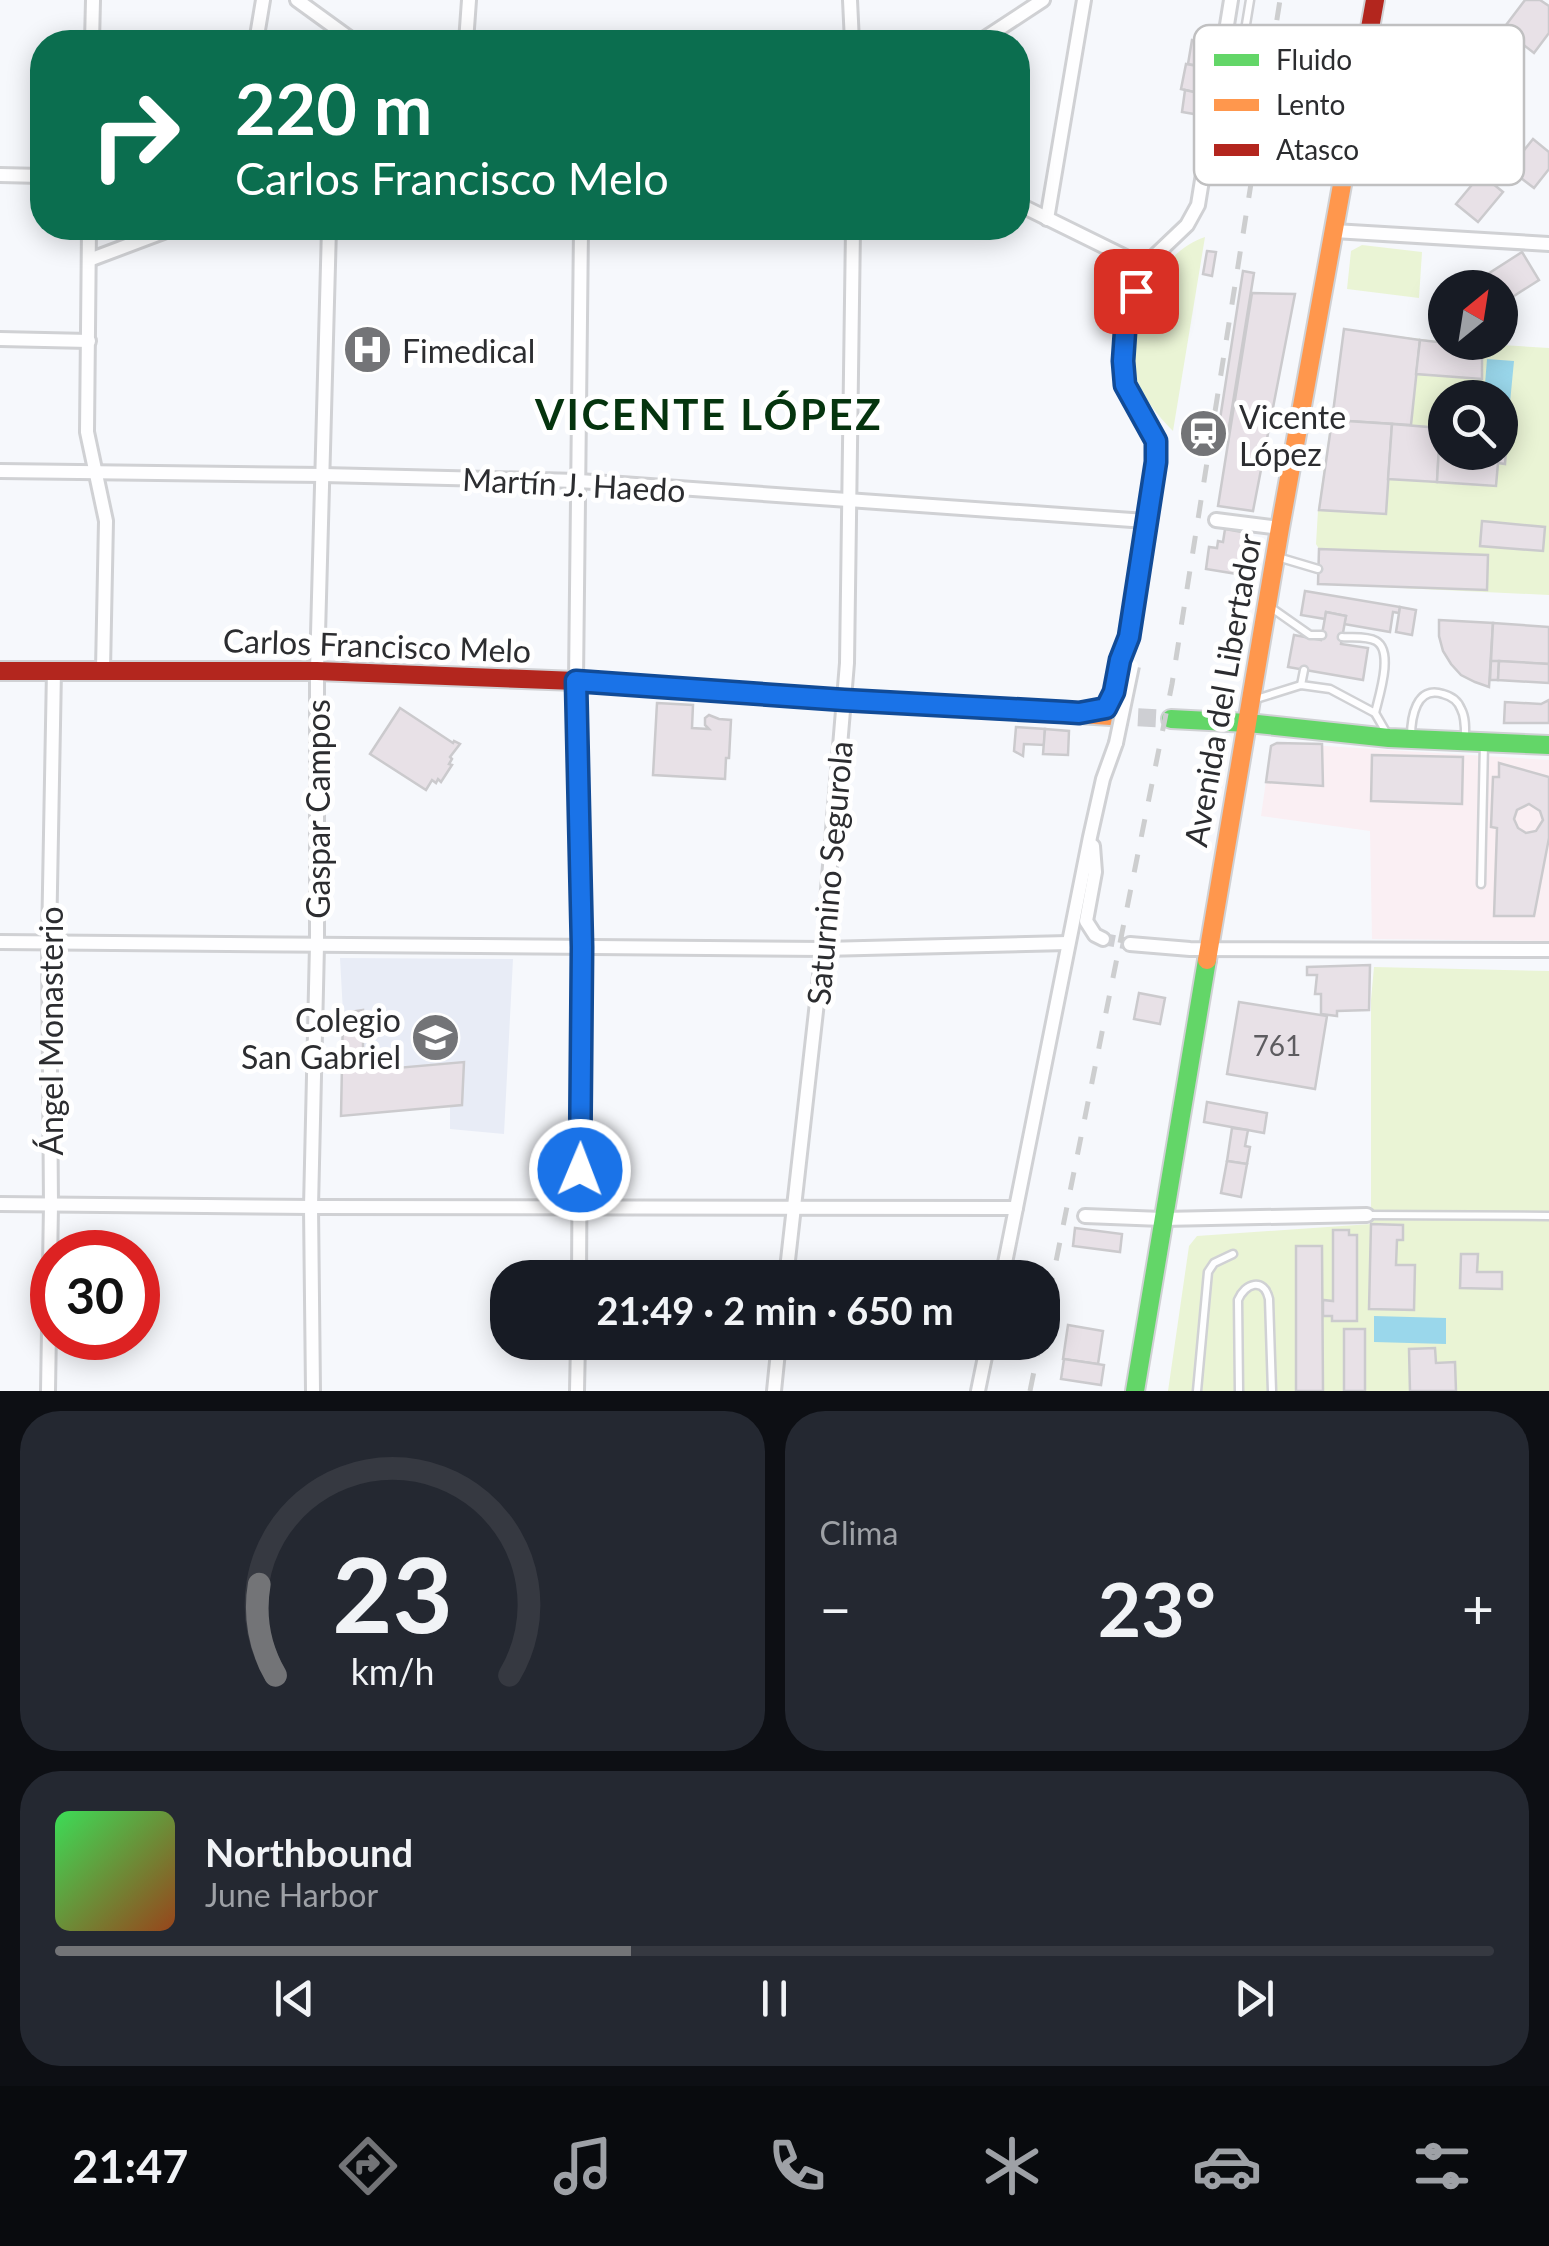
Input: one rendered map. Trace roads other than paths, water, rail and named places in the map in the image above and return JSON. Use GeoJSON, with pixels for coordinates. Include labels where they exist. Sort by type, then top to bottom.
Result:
{"type":"FeatureCollection","features":[{"type":"Feature","properties":{"kind":"street"},"geometry":{"type":"LineString","coordinates":[[92,0],[92,30]]}},
{"type":"Feature","properties":{"kind":"street"},"geometry":{"type":"LineString","coordinates":[[258,30],[263,0]]}},
{"type":"Feature","properties":{"kind":"street"},"geometry":{"type":"LineString","coordinates":[[297,0],[338,30]]}},
{"type":"Feature","properties":{"kind":"street"},"geometry":{"type":"LineString","coordinates":[[467,30],[470,0]]}},
{"type":"Feature","properties":{"kind":"street"},"geometry":{"type":"LineString","coordinates":[[850,0],[851,30]]}},
{"type":"Feature","properties":{"kind":"street"},"geometry":{"type":"LineString","coordinates":[[997,30],[1043,0]]}},
{"type":"Feature","properties":{"kind":"street"},"geometry":{"type":"LineString","coordinates":[[1048,219],[1084,0]]}},
{"type":"Feature","properties":{"kind":"street"},"geometry":{"type":"LineString","coordinates":[[1228,25],[1232,0]]}},
{"type":"Feature","properties":{"kind":"street","name":"Avenida del Libertador"},"geometry":{"type":"LineString","coordinates":[[1371,25],[1375,0]]}},
{"type":"Feature","properties":{"kind":"street"},"geometry":{"type":"LineString","coordinates":[[0,175],[30,176]]}},
{"type":"Feature","properties":{"kind":"street"},"geometry":{"type":"LineString","coordinates":[[1079,713],[1109,705],[1129,637],[1156,462],[1156,441],[1125,385],[1123,361],[1128,316],[1144,266],[1187,225],[1198,205],[1201,185]]}},
{"type":"Feature","properties":{"kind":"street","name":"Avenida del Libertador"},"geometry":{"type":"LineString","coordinates":[[1135,1391],[1280,528],[1342,185]]}},
{"type":"Feature","properties":{"kind":"street"},"geometry":{"type":"LineString","coordinates":[[1030,210],[1144,266]]}},
{"type":"Feature","properties":{"kind":"street"},"geometry":{"type":"LineString","coordinates":[[1334,231],[1549,244]]}},
{"type":"Feature","properties":{"kind":"street"},"geometry":{"type":"LineString","coordinates":[[88,240],[87,432],[106,521],[102,669]]}},
{"type":"Feature","properties":{"kind":"street"},"geometry":{"type":"LineString","coordinates":[[89,260],[142,240]]}},
{"type":"Feature","properties":{"kind":"street","name":"Gaspar Campos"},"geometry":{"type":"LineString","coordinates":[[313,1391],[311,1207],[317,945],[317,671],[330,240]]}},
{"type":"Feature","properties":{"kind":"street"},"geometry":{"type":"LineString","coordinates":[[578,1260],[582,947],[576,681],[581,240]]}},
{"type":"Feature","properties":{"kind":"street","name":"Saturnino Segurola"},"geometry":{"type":"LineString","coordinates":[[788,1260],[824,950],[848,663],[854,240]]}},
{"type":"Feature","properties":{"kind":"street"},"geometry":{"type":"LineString","coordinates":[[0,339],[89,341]]}},
{"type":"Feature","properties":{"kind":"street","name":"Martín J. Haedo"},"geometry":{"type":"LineString","coordinates":[[0,471],[324,474],[579,482],[1146,520]]}},
{"type":"Feature","properties":{"kind":"street"},"geometry":{"type":"LineString","coordinates":[[1216,520],[1280,528]]}},
{"type":"Feature","properties":{"kind":"street"},"geometry":{"type":"LineString","coordinates":[[1006,1260],[1090,837],[1132,666],[1129,637]]}},
{"type":"Feature","properties":{"kind":"street","name":"Ángel Monasterio"},"geometry":{"type":"LineString","coordinates":[[48,1391],[48,943],[54,670]]}},
{"type":"Feature","properties":{"kind":"street","name":"Carlos Francisco Melo"},"geometry":{"type":"LineString","coordinates":[[0,671],[317,671],[576,681],[1111,716]]}},
{"type":"Feature","properties":{"kind":"street"},"geometry":{"type":"LineString","coordinates":[[1171,719],[1388,738],[1549,745]]}},
{"type":"Feature","properties":{"kind":"street"},"geometry":{"type":"LineString","coordinates":[[1090,837],[1095,872],[1086,921],[1095,935],[1103,939]]}},
{"type":"Feature","properties":{"kind":"street"},"geometry":{"type":"LineString","coordinates":[[0,942],[824,950],[1068,943]]}},
{"type":"Feature","properties":{"kind":"street"},"geometry":{"type":"LineString","coordinates":[[1130,944],[1180,948],[1549,950]]}},
{"type":"Feature","properties":{"kind":"street"},"geometry":{"type":"LineString","coordinates":[[0,1204],[1016,1208]]}},
{"type":"Feature","properties":{"kind":"street"},"geometry":{"type":"LineString","coordinates":[[1085,1216],[1162,1219],[1367,1215]]}},
{"type":"Feature","properties":{"kind":"street"},"geometry":{"type":"LineString","coordinates":[[577,1391],[578,1360]]}},
{"type":"Feature","properties":{"kind":"street"},"geometry":{"type":"LineString","coordinates":[[774,1391],[777,1360]]}},
{"type":"Feature","properties":{"kind":"street"},"geometry":{"type":"LineString","coordinates":[[978,1391],[984,1360]]}},
{"type":"Feature","properties":{"kind":"lane"},"geometry":{"type":"LineString","coordinates":[[1246,25],[1250,0]]}},
{"type":"Feature","properties":{"kind":"lane"},"geometry":{"type":"LineString","coordinates":[[1276,557],[1318,569]]}},
{"type":"Feature","properties":{"kind":"lane"},"geometry":{"type":"LineString","coordinates":[[1268,605],[1310,636],[1322,636]]}},
{"type":"Feature","properties":{"kind":"lane"},"geometry":{"type":"LineString","coordinates":[[1342,637],[1373,639],[1386,657],[1375,713]]}},
{"type":"Feature","properties":{"kind":"lane"},"geometry":{"type":"LineString","coordinates":[[1301,685],[1304,670]]}},
{"type":"Feature","properties":{"kind":"lane"},"geometry":{"type":"LineString","coordinates":[[1252,700],[1301,685],[1330,689],[1375,713],[1388,738]]}},
{"type":"Feature","properties":{"kind":"lane"},"geometry":{"type":"LineString","coordinates":[[1411,738],[1414,710],[1420,699],[1437,692],[1461,707],[1465,741]]}},
{"type":"Feature","properties":{"kind":"lane"},"geometry":{"type":"LineString","coordinates":[[1481,884],[1484,742]]}},
{"type":"Feature","properties":{"kind":"lane"},"geometry":{"type":"LineString","coordinates":[[1367,1215],[1549,1216]]}},
{"type":"Feature","properties":{"kind":"lane"},"geometry":{"type":"LineString","coordinates":[[1198,1391],[1208,1272],[1233,1254]]}},
{"type":"Feature","properties":{"kind":"lane"},"geometry":{"type":"LineString","coordinates":[[1239,1391],[1238,1300],[1250,1285],[1260,1284],[1267,1289],[1270,1299],[1272,1391]]}},
{"type":"Feature","properties":{"kind":"water"},"geometry":{"type":"Polygon","coordinates":[[[1487,360],[1514,361],[1512,380],[1485,380],[1487,360]]]}},
{"type":"Feature","properties":{"kind":"water"},"geometry":{"type":"Polygon","coordinates":[[[1374,1316],[1446,1318],[1446,1344],[1374,1342],[1374,1316]]]}},
{"type":"Feature","properties":{"kind":"tunnel"},"geometry":{"type":"LineString","coordinates":[[1111,716],[1171,719]]}},
{"type":"Feature","properties":{"kind":"tunnel"},"geometry":{"type":"LineString","coordinates":[[1103,939],[1130,944]]}},
{"type":"Feature","properties":{"kind":"railway"},"geometry":{"type":"LineString","coordinates":[[1276,25],[1280,0]]}},
{"type":"Feature","properties":{"kind":"railway"},"geometry":{"type":"LineString","coordinates":[[1056,1260],[1172,684],[1251,185]]}},
{"type":"Feature","properties":{"kind":"railway"},"geometry":{"type":"LineString","coordinates":[[1030,1391],[1036,1360]]}},
{"type":"Feature","properties":{"kind":"place","name":"Fimedical"},"geometry":{"type":"Point","coordinates":[367,350]}},
{"type":"Feature","properties":{"kind":"place","name":"Vicente López"},"geometry":{"type":"Point","coordinates":[1204,434]}},
{"type":"Feature","properties":{"kind":"place","name":"Colegio San Gabriel"},"geometry":{"type":"Point","coordinates":[436,1037]}},
{"type":"Feature","properties":{"kind":"district","name":"VICENTE LÓPEZ"},"geometry":{"type":"Point","coordinates":[709,414]}}]}
